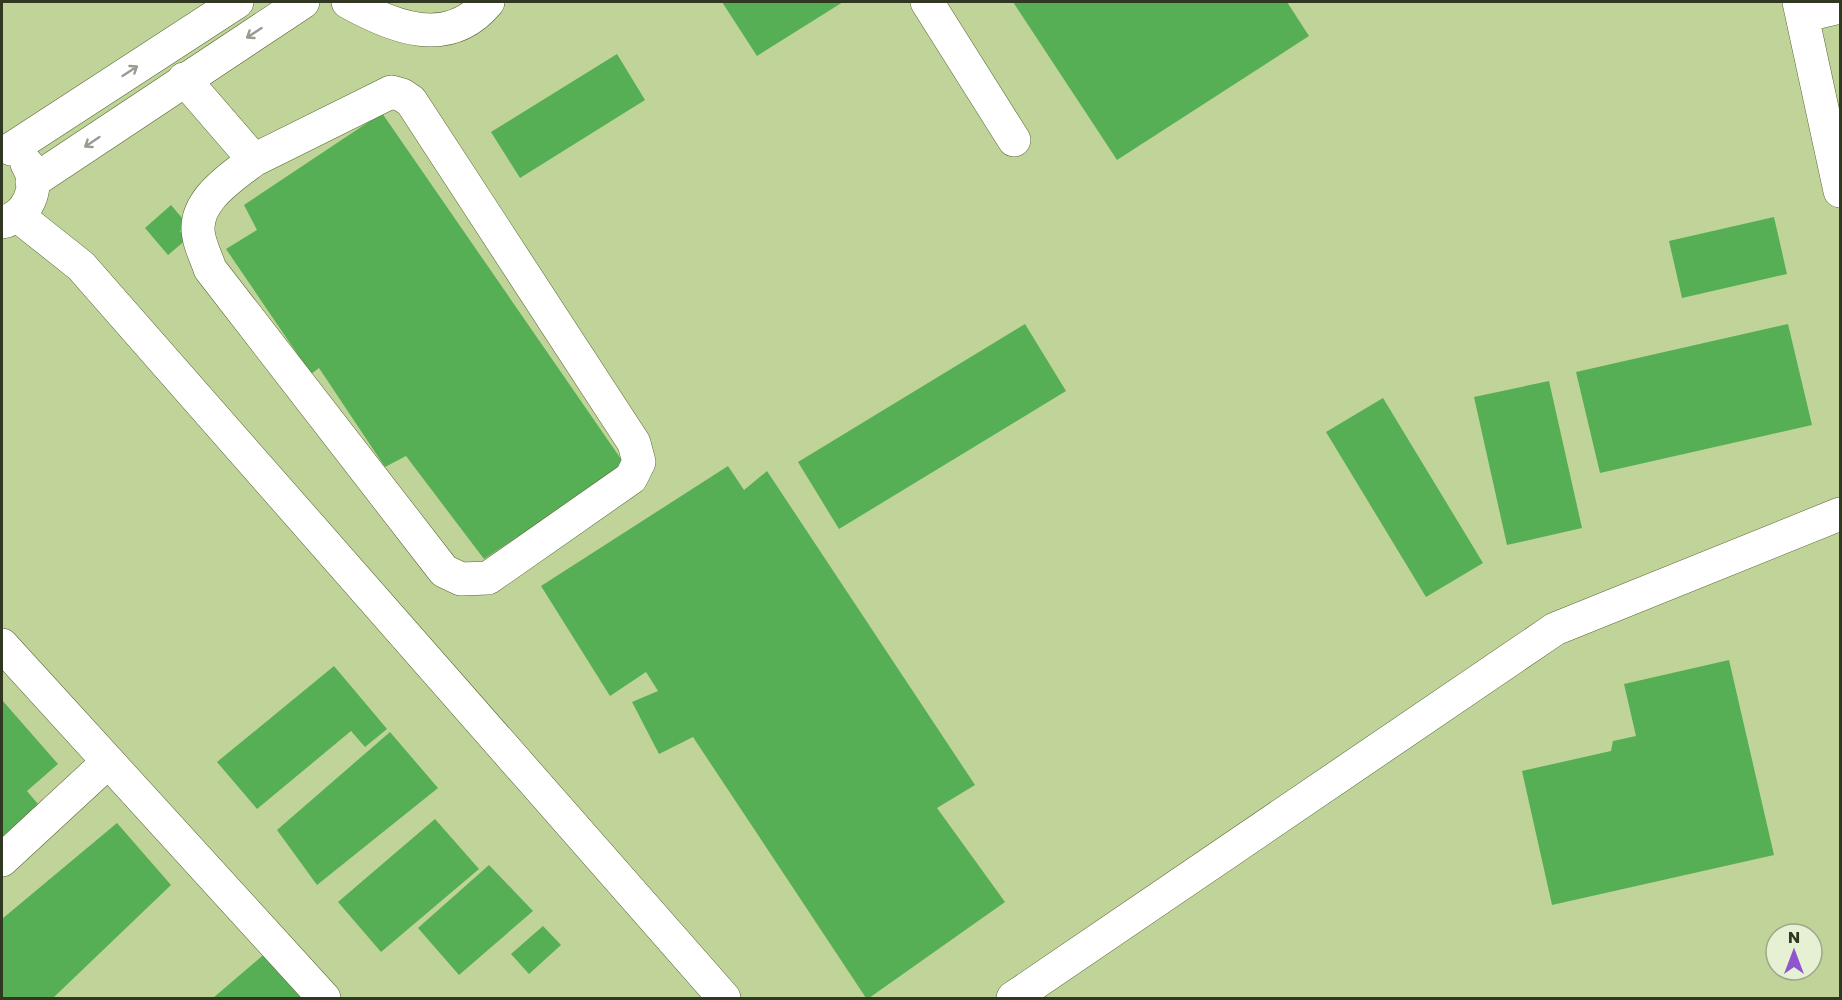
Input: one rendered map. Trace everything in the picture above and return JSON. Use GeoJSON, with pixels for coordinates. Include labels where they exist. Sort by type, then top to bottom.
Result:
{"type":"FeatureCollection","features":[{"type":"Feature","properties":{"kind":"main road"},"geometry":{"type":"LineString","coordinates":[[6,148],[237,2]]}},
{"type":"Feature","properties":{"kind":"main road"},"geometry":{"type":"LineString","coordinates":[[32,182],[303,2]]}},
{"type":"Feature","properties":{"kind":"main road"},"geometry":{"type":"LineString","coordinates":[[348,2],[376,17],[412,30],[431,31],[448,28],[468,19],[489,2]]}},
{"type":"Feature","properties":{"kind":"main road"},"geometry":{"type":"LineString","coordinates":[[927,2],[1014,140]]}},
{"type":"Feature","properties":{"kind":"main road"},"geometry":{"type":"LineString","coordinates":[[1840,7],[1800,9],[1840,191]]}},
{"type":"Feature","properties":{"kind":"main road"},"geometry":{"type":"LineString","coordinates":[[184,79],[254,160]]}},
{"type":"Feature","properties":{"kind":"main road"},"geometry":{"type":"LineString","coordinates":[[391,92],[411,101],[634,443],[639,462],[631,478],[488,578],[461,579],[444,571],[210,269],[198,237],[198,217],[209,199],[254,160],[391,92]]}},
{"type":"Feature","properties":{"kind":"main road"},"geometry":{"type":"LineString","coordinates":[[6,148],[22,156],[30,167],[33,193],[27,206],[10,219],[81,266],[724,999]]}},
{"type":"Feature","properties":{"kind":"main road"},"geometry":{"type":"LineString","coordinates":[[1013,999],[1556,629],[1840,514]]}},
{"type":"Feature","properties":{"kind":"main road"},"geometry":{"type":"LineString","coordinates":[[2,645],[324,999]]}},
{"type":"Feature","properties":{"kind":"main road"},"geometry":{"type":"LineString","coordinates":[[2,860],[108,762]]}},
{"type":"Feature","properties":{"kind":"building"},"geometry":{"type":"Polygon","coordinates":[[[722,2],[843,2],[757,56],[722,2]]]}},
{"type":"Feature","properties":{"kind":"building"},"geometry":{"type":"Polygon","coordinates":[[[1013,2],[1287,2],[1309,36],[1117,160],[1013,2]]]}},
{"type":"Feature","properties":{"kind":"building"},"geometry":{"type":"Polygon","coordinates":[[[617,54],[645,100],[520,178],[491,132],[617,54]]]}},
{"type":"Feature","properties":{"kind":"building"},"geometry":{"type":"Polygon","coordinates":[[[382,113],[621,459],[623,467],[484,559],[406,456],[385,467],[319,368],[311,374],[226,249],[257,230],[244,205],[382,113]]]}},
{"type":"Feature","properties":{"kind":"building"},"geometry":{"type":"Polygon","coordinates":[[[171,205],[188,225],[180,231],[187,239],[168,255],[145,228],[171,205]]]}},
{"type":"Feature","properties":{"kind":"building"},"geometry":{"type":"Polygon","coordinates":[[[1774,217],[1787,274],[1682,298],[1669,241],[1774,217]]]}},
{"type":"Feature","properties":{"kind":"building"},"geometry":{"type":"Polygon","coordinates":[[[1025,324],[1066,391],[839,529],[798,462],[1025,324]]]}},
{"type":"Feature","properties":{"kind":"building"},"geometry":{"type":"Polygon","coordinates":[[[1788,324],[1812,425],[1600,473],[1576,372],[1788,324]]]}},
{"type":"Feature","properties":{"kind":"building"},"geometry":{"type":"Polygon","coordinates":[[[1549,381],[1582,528],[1507,545],[1474,397],[1549,381]]]}},
{"type":"Feature","properties":{"kind":"building"},"geometry":{"type":"Polygon","coordinates":[[[1383,398],[1483,563],[1426,597],[1326,432],[1383,398]]]}},
{"type":"Feature","properties":{"kind":"building"},"geometry":{"type":"Polygon","coordinates":[[[728,466],[744,490],[767,471],[975,785],[937,808],[1005,902],[869,998],[866,998],[693,737],[659,754],[632,702],[658,691],[646,672],[610,696],[541,586],[728,466]]]}},
{"type":"Feature","properties":{"kind":"building"},"geometry":{"type":"Polygon","coordinates":[[[1729,660],[1774,855],[1552,905],[1522,771],[1611,751],[1613,741],[1636,736],[1624,684],[1729,660]]]}},
{"type":"Feature","properties":{"kind":"building"},"geometry":{"type":"Polygon","coordinates":[[[334,666],[387,729],[365,747],[351,731],[257,809],[217,762],[334,666]]]}},
{"type":"Feature","properties":{"kind":"building"},"geometry":{"type":"Polygon","coordinates":[[[2,700],[58,764],[27,791],[43,810],[2,847],[2,700]]]}},
{"type":"Feature","properties":{"kind":"building"},"geometry":{"type":"Polygon","coordinates":[[[390,732],[438,788],[317,885],[277,830],[390,732]]]}},
{"type":"Feature","properties":{"kind":"building"},"geometry":{"type":"Polygon","coordinates":[[[435,819],[479,869],[381,952],[338,902],[435,819]]]}},
{"type":"Feature","properties":{"kind":"building"},"geometry":{"type":"Polygon","coordinates":[[[117,823],[171,885],[53,998],[2,998],[2,919],[117,823]]]}},
{"type":"Feature","properties":{"kind":"building"},"geometry":{"type":"Polygon","coordinates":[[[489,865],[533,911],[459,975],[418,928],[489,865]]]}},
{"type":"Feature","properties":{"kind":"building"},"geometry":{"type":"Polygon","coordinates":[[[543,926],[561,945],[529,974],[511,954],[543,926]]]}},
{"type":"Feature","properties":{"kind":"building"},"geometry":{"type":"Polygon","coordinates":[[[268,951],[309,998],[213,998],[268,951]]]}}]}
